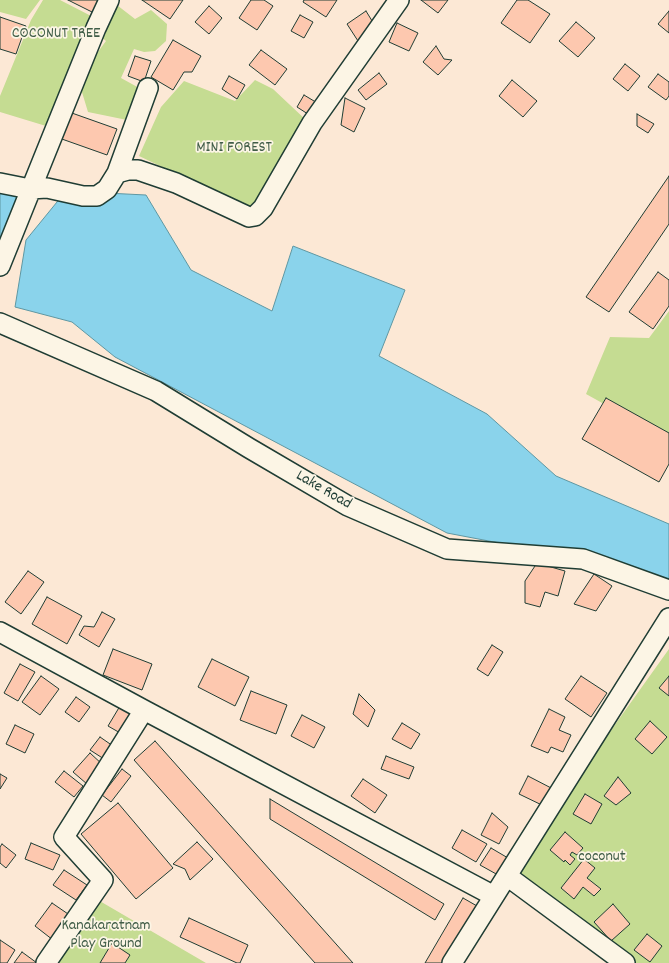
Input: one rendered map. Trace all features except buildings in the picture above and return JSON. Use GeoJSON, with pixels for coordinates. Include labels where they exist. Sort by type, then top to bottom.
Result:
{"type":"FeatureCollection","features":[{"type":"Feature","properties":{"kind":"street"},"geometry":{"type":"LineString","coordinates":[[0,266],[30,189],[109,0]]}},
{"type":"Feature","properties":{"kind":"street"},"geometry":{"type":"LineString","coordinates":[[117,173],[128,170],[138,170],[176,183],[249,217],[254,216],[263,208],[312,123],[399,0]]}},
{"type":"Feature","properties":{"kind":"street"},"geometry":{"type":"LineString","coordinates":[[0,183],[30,189],[47,188],[83,196],[97,196],[107,189],[117,173],[148,88]]}},
{"type":"Feature","properties":{"kind":"street","name":"Lake Road"},"geometry":{"type":"LineString","coordinates":[[0,322],[156,391],[348,506],[447,548],[583,559],[669,590]]}},
{"type":"Feature","properties":{"kind":"street"},"geometry":{"type":"LineString","coordinates":[[452,963],[669,618]]}},
{"type":"Feature","properties":{"kind":"street"},"geometry":{"type":"LineString","coordinates":[[0,632],[494,896]]}},
{"type":"Feature","properties":{"kind":"street"},"geometry":{"type":"LineString","coordinates":[[46,963],[103,880],[64,837],[144,710]]}},
{"type":"Feature","properties":{"kind":"street"},"geometry":{"type":"LineString","coordinates":[[507,876],[626,963]]}},
{"type":"Feature","properties":{"kind":"green space"},"geometry":{"type":"Polygon","coordinates":[[[0,0],[40,0],[26,19],[0,12],[0,0]]]}},
{"type":"Feature","properties":{"kind":"green space","name":"COCONUT TREE"},"geometry":{"type":"Polygon","coordinates":[[[43,0],[60,0],[95,18],[46,126],[0,112],[0,96],[31,20],[43,0]]]}},
{"type":"Feature","properties":{"kind":"green space","name":"COCONUT TREE"},"geometry":{"type":"Polygon","coordinates":[[[113,2],[135,19],[151,10],[167,24],[166,41],[155,51],[144,52],[134,49],[121,78],[141,89],[127,120],[88,112],[78,79],[106,41],[100,36],[113,2]]]}},
{"type":"Feature","properties":{"kind":"green space","name":"MINI FOREST"},"geometry":{"type":"Polygon","coordinates":[[[255,80],[273,89],[306,120],[253,210],[139,156],[161,107],[184,81],[235,101],[255,80]]]}},
{"type":"Feature","properties":{"kind":"green space"},"geometry":{"type":"Polygon","coordinates":[[[669,311],[669,440],[586,394],[610,337],[649,338],[669,311]]]}},
{"type":"Feature","properties":{"kind":"green space","name":"coconut"},"geometry":{"type":"Polygon","coordinates":[[[669,649],[669,963],[636,963],[507,876],[669,649]]]}},
{"type":"Feature","properties":{"kind":"green space","name":"Kanakaratnam Play Ground"},"geometry":{"type":"Polygon","coordinates":[[[98,900],[206,963],[54,963],[98,900]]]}},
{"type":"Feature","properties":{"kind":"water"},"geometry":{"type":"Polygon","coordinates":[[[0,183],[30,189],[0,266],[0,183]]]}},
{"type":"Feature","properties":{"kind":"water"},"geometry":{"type":"Polygon","coordinates":[[[66,191],[146,195],[191,270],[272,311],[293,246],[405,290],[379,356],[487,414],[556,476],[669,524],[669,590],[583,559],[447,533],[115,357],[72,322],[15,307],[26,240],[66,191]]]}}]}
